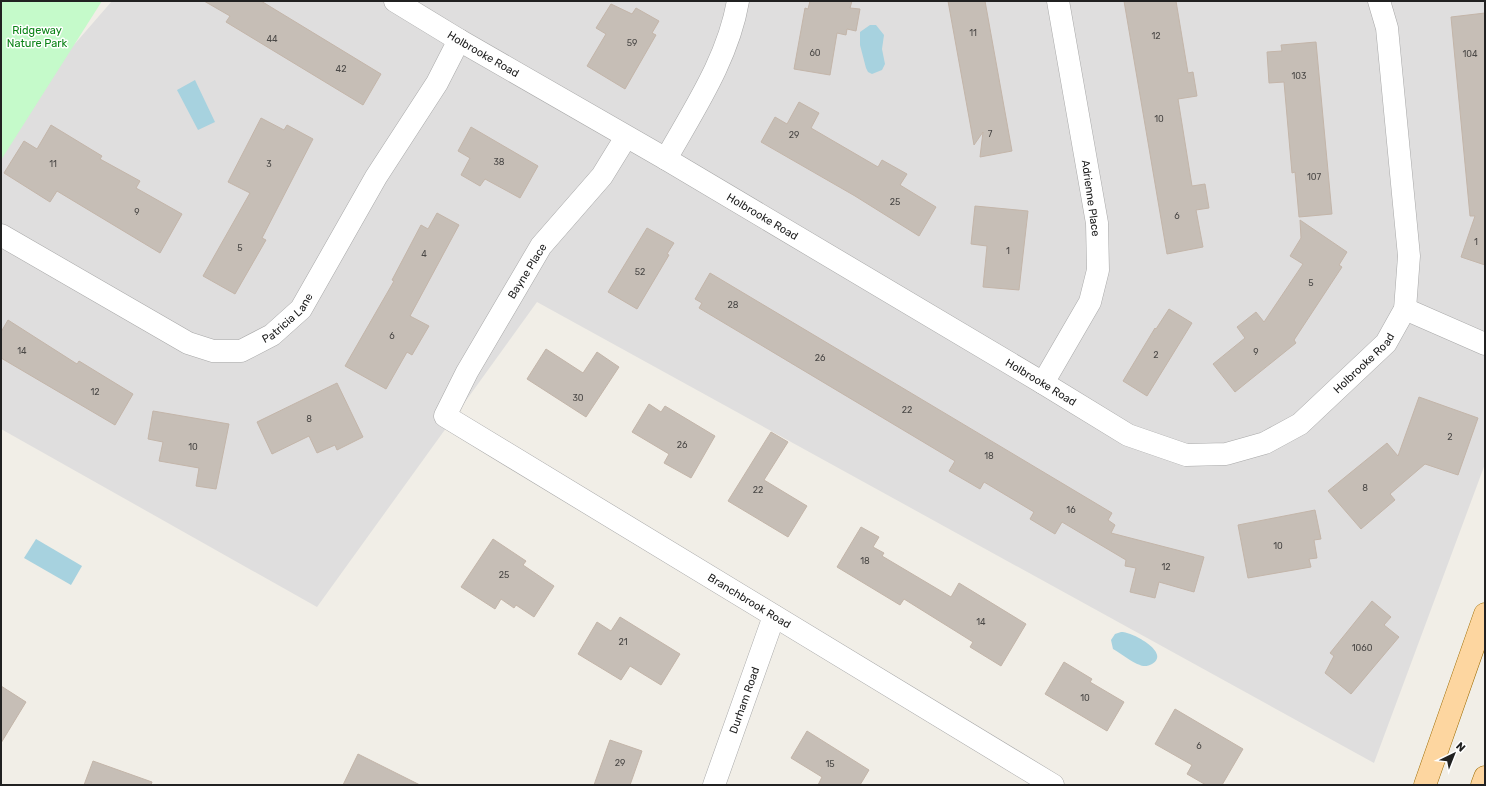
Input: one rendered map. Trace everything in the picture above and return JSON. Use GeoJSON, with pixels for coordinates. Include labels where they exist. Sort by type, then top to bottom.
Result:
{"type":"FeatureCollection","features":[{"type":"Feature","properties":{"kind":"main road"},"geometry":{"type":"LineString","coordinates":[[1425,785],[1485,614]]}},
{"type":"Feature","properties":{"kind":"main road"},"geometry":{"type":"LineString","coordinates":[[1482,785],[1485,777]]}},
{"type":"Feature","properties":{"kind":"street","name":"Holbrooke Road"},"geometry":{"type":"LineString","coordinates":[[395,1],[459,40],[666,159],[1128,435],[1186,455],[1226,454],[1265,443],[1300,424],[1386,343],[1405,309],[1409,256],[1387,28],[1379,1]]}},
{"type":"Feature","properties":{"kind":"street"},"geometry":{"type":"LineString","coordinates":[[666,159],[718,65],[733,26],[738,1]]}},
{"type":"Feature","properties":{"kind":"street","name":"Adrienne Place"},"geometry":{"type":"LineString","coordinates":[[1043,383],[1090,302],[1098,270],[1097,222],[1058,1]]}},
{"type":"Feature","properties":{"kind":"street","name":"Patricia Lane"},"geometry":{"type":"LineString","coordinates":[[1,235],[188,343],[213,351],[241,351],[272,335],[301,309],[376,177],[437,83],[459,40]]}},
{"type":"Feature","properties":{"kind":"street","name":"Bayne Place"},"geometry":{"type":"LineString","coordinates":[[445,416],[467,372],[541,246],[602,176],[626,137]]}},
{"type":"Feature","properties":{"kind":"street"},"geometry":{"type":"LineString","coordinates":[[1405,309],[1485,344]]}},
{"type":"Feature","properties":{"kind":"street","name":"Branchbrook Road"},"geometry":{"type":"LineString","coordinates":[[445,416],[1053,785]]}},
{"type":"Feature","properties":{"kind":"street","name":"Durham Road"},"geometry":{"type":"LineString","coordinates":[[714,785],[774,616]]}},
{"type":"Feature","properties":{"kind":"shaded area"},"geometry":{"type":"Polygon","coordinates":[[[112,1],[1485,1],[1485,464],[1374,763],[537,302],[317,607],[1,429],[1,129],[112,1]]]}},
{"type":"Feature","properties":{"kind":"green space","name":"Ridgeway Nature Park"},"geometry":{"type":"Polygon","coordinates":[[[1,1],[102,1],[1,160],[1,1]]]}},
{"type":"Feature","properties":{"kind":"water"},"geometry":{"type":"Polygon","coordinates":[[[870,25],[876,25],[884,35],[882,49],[885,64],[882,70],[872,74],[868,72],[866,68],[860,45],[860,32],[870,25]]]}},
{"type":"Feature","properties":{"kind":"water"},"geometry":{"type":"Polygon","coordinates":[[[195,80],[215,122],[198,130],[177,90],[195,80]]]}},
{"type":"Feature","properties":{"kind":"water"},"geometry":{"type":"Polygon","coordinates":[[[36,539],[82,566],[71,585],[24,558],[36,539]]]}},
{"type":"Feature","properties":{"kind":"water"},"geometry":{"type":"Polygon","coordinates":[[[1121,632],[1133,635],[1148,644],[1157,654],[1157,659],[1151,665],[1143,666],[1133,662],[1113,649],[1111,640],[1115,634],[1121,632]]]}},
{"type":"Feature","properties":{"kind":"building"},"geometry":{"type":"Polygon","coordinates":[[[204,1],[261,1],[381,74],[363,105],[226,22],[230,16],[204,1]]]}},
{"type":"Feature","properties":{"kind":"building"},"geometry":{"type":"Polygon","coordinates":[[[810,1],[852,1],[850,8],[860,9],[856,31],[847,29],[846,35],[837,33],[830,75],[794,69],[805,8],[808,9],[810,1]]]}},
{"type":"Feature","properties":{"kind":"building"},"geometry":{"type":"Polygon","coordinates":[[[948,1],[985,1],[1012,151],[980,157],[983,132],[974,145],[948,1]]]}},
{"type":"Feature","properties":{"kind":"building"},"geometry":{"type":"Polygon","coordinates":[[[1124,1],[1176,1],[1188,73],[1193,72],[1197,96],[1178,99],[1192,186],[1205,184],[1209,208],[1196,210],[1203,247],[1167,254],[1124,1]]]}},
{"type":"Feature","properties":{"kind":"building"},"geometry":{"type":"Polygon","coordinates":[[[611,4],[632,14],[636,8],[659,21],[652,33],[656,35],[625,89],[587,66],[606,34],[596,28],[611,4]]]}},
{"type":"Feature","properties":{"kind":"building"},"geometry":{"type":"Polygon","coordinates":[[[1485,13],[1485,265],[1461,257],[1475,216],[1470,216],[1451,17],[1485,13]]]}},
{"type":"Feature","properties":{"kind":"building"},"geometry":{"type":"Polygon","coordinates":[[[1316,42],[1332,214],[1299,217],[1295,172],[1292,173],[1284,82],[1269,83],[1267,52],[1282,51],[1281,45],[1316,42]]]}},
{"type":"Feature","properties":{"kind":"building"},"geometry":{"type":"Polygon","coordinates":[[[799,102],[819,113],[811,128],[878,167],[882,160],[907,174],[900,185],[936,207],[919,236],[855,196],[761,142],[775,117],[787,124],[799,102]]]}},
{"type":"Feature","properties":{"kind":"building"},"geometry":{"type":"Polygon","coordinates":[[[261,118],[284,130],[287,125],[313,139],[262,238],[266,240],[235,294],[203,276],[250,193],[228,182],[261,118]]]}},
{"type":"Feature","properties":{"kind":"building"},"geometry":{"type":"Polygon","coordinates":[[[51,125],[102,156],[100,159],[140,181],[136,188],[182,214],[160,253],[57,191],[50,202],[4,173],[24,141],[37,149],[51,125]]]}},
{"type":"Feature","properties":{"kind":"building"},"geometry":{"type":"Polygon","coordinates":[[[471,127],[538,166],[520,198],[485,179],[480,186],[461,175],[470,158],[458,151],[471,127]]]}},
{"type":"Feature","properties":{"kind":"building"},"geometry":{"type":"Polygon","coordinates":[[[975,206],[1028,211],[1019,290],[983,287],[987,246],[971,244],[975,206]]]}},
{"type":"Feature","properties":{"kind":"building"},"geometry":{"type":"Polygon","coordinates":[[[437,213],[459,225],[410,316],[429,326],[412,355],[407,352],[386,389],[345,366],[394,281],[392,280],[421,225],[428,229],[437,213]]]}},
{"type":"Feature","properties":{"kind":"building"},"geometry":{"type":"Polygon","coordinates":[[[1300,220],[1347,252],[1339,265],[1342,267],[1294,340],[1296,343],[1235,392],[1213,364],[1245,338],[1237,327],[1256,312],[1264,322],[1303,264],[1290,256],[1301,238],[1300,220]]]}},
{"type":"Feature","properties":{"kind":"building"},"geometry":{"type":"Polygon","coordinates":[[[647,228],[674,243],[667,254],[669,255],[637,309],[608,292],[647,228]]]}},
{"type":"Feature","properties":{"kind":"building"},"geometry":{"type":"Polygon","coordinates":[[[710,273],[1112,513],[1108,520],[1115,525],[1111,533],[1204,557],[1194,592],[1159,582],[1155,598],[1130,592],[1136,568],[1125,566],[1126,560],[1062,522],[1055,534],[1030,519],[1034,512],[984,482],[980,489],[949,471],[955,461],[699,308],[702,303],[695,299],[710,273]]]}},
{"type":"Feature","properties":{"kind":"building"},"geometry":{"type":"Polygon","coordinates":[[[1169,309],[1192,323],[1147,396],[1123,381],[1155,328],[1156,329],[1169,309]]]}},
{"type":"Feature","properties":{"kind":"building"},"geometry":{"type":"Polygon","coordinates":[[[8,320],[77,364],[79,361],[133,394],[115,425],[1,358],[1,332],[8,320]]]}},
{"type":"Feature","properties":{"kind":"building"},"geometry":{"type":"Polygon","coordinates":[[[546,349],[583,373],[597,352],[619,367],[586,417],[527,379],[546,349]]]}},
{"type":"Feature","properties":{"kind":"building"},"geometry":{"type":"Polygon","coordinates":[[[337,383],[363,437],[337,450],[335,445],[317,453],[309,436],[272,454],[257,422],[337,383]]]}},
{"type":"Feature","properties":{"kind":"building"},"geometry":{"type":"Polygon","coordinates":[[[1419,397],[1478,418],[1458,475],[1425,464],[1390,494],[1395,500],[1361,529],[1328,491],[1387,443],[1398,456],[1419,397]]]}},
{"type":"Feature","properties":{"kind":"building"},"geometry":{"type":"Polygon","coordinates":[[[649,404],[661,412],[665,406],[715,436],[691,478],[664,463],[669,454],[632,432],[649,404]]]}},
{"type":"Feature","properties":{"kind":"building"},"geometry":{"type":"Polygon","coordinates":[[[153,411],[229,424],[216,489],[196,486],[199,468],[159,461],[163,442],[148,439],[153,411]]]}},
{"type":"Feature","properties":{"kind":"building"},"geometry":{"type":"Polygon","coordinates":[[[771,432],[788,442],[764,480],[807,506],[788,537],[728,501],[771,432]]]}},
{"type":"Feature","properties":{"kind":"building"},"geometry":{"type":"Polygon","coordinates":[[[1315,510],[1321,539],[1314,540],[1317,558],[1309,559],[1311,567],[1248,578],[1238,525],[1315,510]]]}},
{"type":"Feature","properties":{"kind":"building"},"geometry":{"type":"Polygon","coordinates":[[[861,527],[879,537],[873,547],[884,553],[882,556],[951,597],[959,583],[1026,624],[1001,666],[970,647],[973,642],[904,599],[900,605],[837,567],[861,527]]]}},
{"type":"Feature","properties":{"kind":"building"},"geometry":{"type":"Polygon","coordinates":[[[493,539],[526,561],[523,565],[554,586],[534,617],[516,605],[514,608],[501,599],[495,609],[461,587],[493,539]]]}},
{"type":"Feature","properties":{"kind":"building"},"geometry":{"type":"Polygon","coordinates":[[[1372,601],[1391,617],[1384,625],[1399,637],[1351,694],[1325,673],[1334,656],[1330,653],[1372,601]]]}},
{"type":"Feature","properties":{"kind":"building"},"geometry":{"type":"Polygon","coordinates":[[[620,617],[680,654],[661,685],[630,666],[621,680],[578,654],[597,622],[611,631],[620,617]]]}},
{"type":"Feature","properties":{"kind":"building"},"geometry":{"type":"Polygon","coordinates":[[[1064,662],[1092,679],[1090,682],[1124,702],[1107,731],[1045,694],[1064,662]]]}},
{"type":"Feature","properties":{"kind":"building"},"geometry":{"type":"Polygon","coordinates":[[[1,686],[26,702],[1,743],[1,686]]]}},
{"type":"Feature","properties":{"kind":"building"},"geometry":{"type":"Polygon","coordinates":[[[1175,709],[1243,749],[1222,785],[1206,785],[1187,774],[1192,765],[1155,744],[1175,709]]]}},
{"type":"Feature","properties":{"kind":"building"},"geometry":{"type":"Polygon","coordinates":[[[807,731],[869,770],[860,785],[818,785],[822,777],[791,758],[807,731]]]}},
{"type":"Feature","properties":{"kind":"building"},"geometry":{"type":"Polygon","coordinates":[[[610,740],[642,751],[630,785],[594,785],[610,740]]]}},
{"type":"Feature","properties":{"kind":"building"},"geometry":{"type":"Polygon","coordinates":[[[358,754],[420,785],[343,785],[358,754]]]}},
{"type":"Feature","properties":{"kind":"building"},"geometry":{"type":"Polygon","coordinates":[[[93,761],[152,782],[151,785],[84,785],[93,761]]]}}]}
